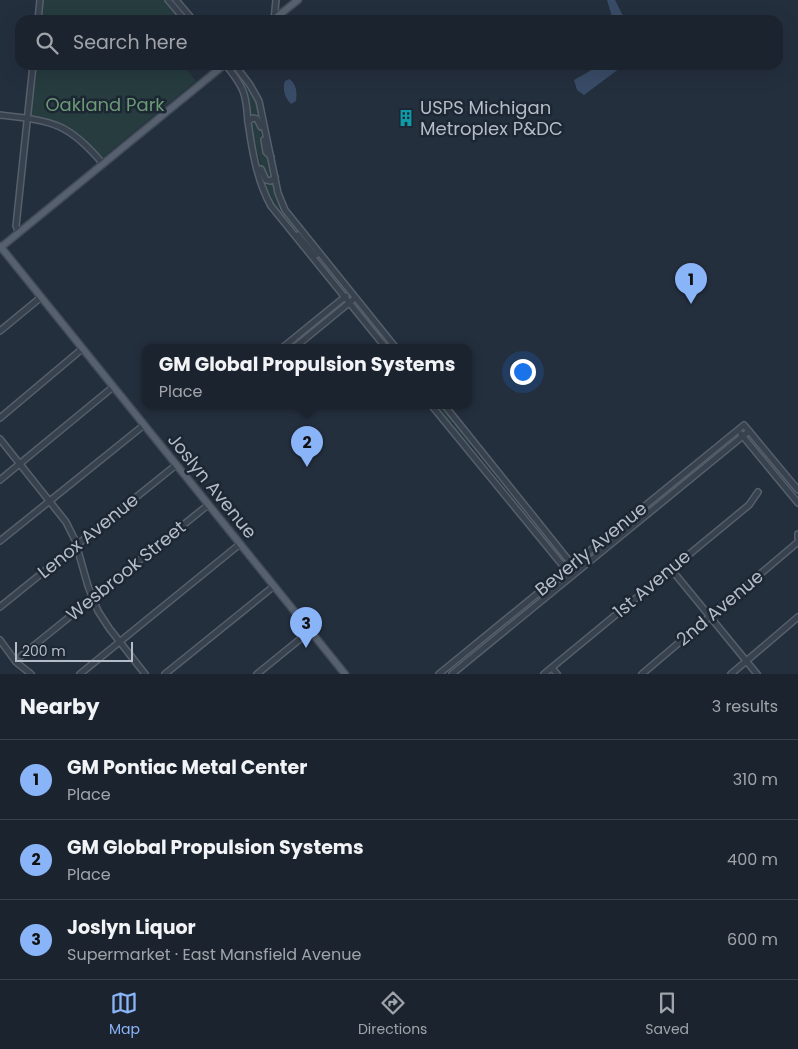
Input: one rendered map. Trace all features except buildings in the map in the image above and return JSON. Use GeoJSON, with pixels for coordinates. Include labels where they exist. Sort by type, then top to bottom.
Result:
{"type":"FeatureCollection","features":[{"type":"Feature","properties":{"kind":"main road"},"geometry":{"type":"LineString","coordinates":[[280,15],[298,0]]}},
{"type":"Feature","properties":{"kind":"main road"},"geometry":{"type":"LineString","coordinates":[[0,247],[219,70]]}},
{"type":"Feature","properties":{"kind":"main road","name":"Joslyn Avenue"},"geometry":{"type":"LineString","coordinates":[[0,247],[345,674]]}},
{"type":"Feature","properties":{"kind":"street"},"geometry":{"type":"LineString","coordinates":[[38,15],[40,0]]}},
{"type":"Feature","properties":{"kind":"street"},"geometry":{"type":"LineString","coordinates":[[168,0],[181,15]]}},
{"type":"Feature","properties":{"kind":"street"},"geometry":{"type":"LineString","coordinates":[[176,0],[189,15]]}},
{"type":"Feature","properties":{"kind":"street"},"geometry":{"type":"LineString","coordinates":[[274,15],[276,0]]}},
{"type":"Feature","properties":{"kind":"street"},"geometry":{"type":"LineString","coordinates":[[19,233],[16,226],[32,70]]}},
{"type":"Feature","properties":{"kind":"street"},"geometry":{"type":"LineString","coordinates":[[229,70],[238,80],[244,92],[249,128],[262,186],[275,212],[382,344]]}},
{"type":"Feature","properties":{"kind":"street"},"geometry":{"type":"LineString","coordinates":[[239,70],[257,97],[279,198],[285,210],[391,344]]}},
{"type":"Feature","properties":{"kind":"street"},"geometry":{"type":"LineString","coordinates":[[0,115],[50,122],[71,132],[85,143],[103,164]]}},
{"type":"Feature","properties":{"kind":"street"},"geometry":{"type":"LineString","coordinates":[[248,121],[253,118],[260,122],[266,152],[271,158]]}},
{"type":"Feature","properties":{"kind":"street"},"geometry":{"type":"LineString","coordinates":[[249,128],[255,142],[263,177],[269,181],[275,177]]}},
{"type":"Feature","properties":{"kind":"street"},"geometry":{"type":"LineString","coordinates":[[275,212],[286,221],[314,254],[319,254]]}},
{"type":"Feature","properties":{"kind":"street"},"geometry":{"type":"LineString","coordinates":[[287,344],[350,292]]}},
{"type":"Feature","properties":{"kind":"street"},"geometry":{"type":"LineString","coordinates":[[0,331],[40,298]]}},
{"type":"Feature","properties":{"kind":"street"},"geometry":{"type":"LineString","coordinates":[[299,344],[355,298]]}},
{"type":"Feature","properties":{"kind":"street"},"geometry":{"type":"LineString","coordinates":[[0,418],[82,349]]}},
{"type":"Feature","properties":{"kind":"street"},"geometry":{"type":"LineString","coordinates":[[0,480],[113,387]]}},
{"type":"Feature","properties":{"kind":"street"},"geometry":{"type":"LineString","coordinates":[[435,409],[571,576]]}},
{"type":"Feature","properties":{"kind":"street"},"geometry":{"type":"LineString","coordinates":[[448,409],[504,482],[578,571]]}},
{"type":"Feature","properties":{"kind":"street","name":"Beverly Avenue"},"geometry":{"type":"LineString","coordinates":[[439,674],[744,424],[749,431],[452,674]]}},
{"type":"Feature","properties":{"kind":"street"},"geometry":{"type":"LineString","coordinates":[[0,541],[144,425]]}},
{"type":"Feature","properties":{"kind":"street"},"geometry":{"type":"LineString","coordinates":[[738,430],[798,503]]}},
{"type":"Feature","properties":{"kind":"street"},"geometry":{"type":"LineString","coordinates":[[749,431],[798,490]]}},
{"type":"Feature","properties":{"kind":"street"},"geometry":{"type":"LineString","coordinates":[[0,439],[66,522],[77,545],[92,598],[102,617],[146,674]]}},
{"type":"Feature","properties":{"kind":"street"},"geometry":{"type":"LineString","coordinates":[[469,450],[475,449],[493,472],[504,482]]}},
{"type":"Feature","properties":{"kind":"street","name":"Lenox Avenue"},"geometry":{"type":"LineString","coordinates":[[0,607],[176,465]]}},
{"type":"Feature","properties":{"kind":"street","name":"1st Avenue"},"geometry":{"type":"LineString","coordinates":[[544,674],[749,505],[758,492]]}},
{"type":"Feature","properties":{"kind":"street","name":"Wesbrook Street"},"geometry":{"type":"LineString","coordinates":[[21,656],[208,504]]}},
{"type":"Feature","properties":{"kind":"street","name":"2nd Avenue"},"geometry":{"type":"LineString","coordinates":[[642,674],[798,540],[798,534]]}},
{"type":"Feature","properties":{"kind":"street"},"geometry":{"type":"LineString","coordinates":[[80,674],[240,544]]}},
{"type":"Feature","properties":{"kind":"street"},"geometry":{"type":"LineString","coordinates":[[671,569],[757,674]]}},
{"type":"Feature","properties":{"kind":"street"},"geometry":{"type":"LineString","coordinates":[[165,674],[274,586]]}},
{"type":"Feature","properties":{"kind":"street"},"geometry":{"type":"LineString","coordinates":[[731,674],[798,617]]}},
{"type":"Feature","properties":{"kind":"street"},"geometry":{"type":"LineString","coordinates":[[257,674],[310,631]]}},
{"type":"Feature","properties":{"kind":"street"},"geometry":{"type":"LineString","coordinates":[[0,640],[16,662],[30,674]]}},
{"type":"Feature","properties":{"kind":"street"},"geometry":{"type":"LineString","coordinates":[[552,668],[557,674]]}},
{"type":"Feature","properties":{"kind":"green space"},"geometry":{"type":"Polygon","coordinates":[[[42,0],[163,0],[176,15],[40,15],[42,0]]]}},
{"type":"Feature","properties":{"kind":"green space","name":"Oakland Park"},"geometry":{"type":"Polygon","coordinates":[[[35,70],[186,70],[196,81],[102,158],[85,140],[72,131],[48,119],[31,115],[35,70]]]}},
{"type":"Feature","properties":{"kind":"green space"},"geometry":{"type":"Polygon","coordinates":[[[234,71],[254,97],[259,114],[250,116],[246,91],[234,71]]]}},
{"type":"Feature","properties":{"kind":"green space"},"geometry":{"type":"Polygon","coordinates":[[[255,121],[260,131],[272,174],[269,178],[263,173],[251,125],[255,121]]]}},
{"type":"Feature","properties":{"kind":"green space"},"geometry":{"type":"Polygon","coordinates":[[[273,183],[283,213],[314,253],[274,206],[264,186],[273,183]]]}},
{"type":"Feature","properties":{"kind":"green space"},"geometry":{"type":"Polygon","coordinates":[[[438,409],[444,409],[455,421],[450,424],[438,409]]]}},
{"type":"Feature","properties":{"kind":"green space"},"geometry":{"type":"Polygon","coordinates":[[[456,423],[472,444],[468,446],[452,426],[456,423]]]}},
{"type":"Feature","properties":{"kind":"green space"},"geometry":{"type":"Polygon","coordinates":[[[731,439],[699,468],[680,483],[679,481],[731,439]]]}},
{"type":"Feature","properties":{"kind":"green space"},"geometry":{"type":"Polygon","coordinates":[[[521,510],[566,561],[566,563],[564,563],[521,510]]]}},
{"type":"Feature","properties":{"kind":"green space"},"geometry":{"type":"Polygon","coordinates":[[[625,526],[626,529],[581,564],[580,561],[625,526]]]}},
{"type":"Feature","properties":{"kind":"water"},"geometry":{"type":"Polygon","coordinates":[[[607,0],[615,0],[622,15],[612,15],[607,0]]]}},
{"type":"Feature","properties":{"kind":"water"},"geometry":{"type":"Polygon","coordinates":[[[617,70],[584,95],[577,90],[574,80],[590,71],[617,70]]]}},
{"type":"Feature","properties":{"kind":"water"},"geometry":{"type":"Polygon","coordinates":[[[289,79],[294,83],[296,92],[296,101],[291,104],[284,90],[285,81],[289,79]]]}},
{"type":"Feature","properties":{"kind":"place","name":"USPS Michigan Metroplex P&DC"},"geometry":{"type":"Point","coordinates":[406,118]}},
{"type":"Feature","properties":{"kind":"place","name":"GM Pontiac Metal Center"},"geometry":{"type":"Point","coordinates":[691,304]}},
{"type":"Feature","properties":{"kind":"place","name":"GM Global Propulsion Systems"},"geometry":{"type":"Point","coordinates":[307,467]}},
{"type":"Feature","properties":{"kind":"place","name":"Joslyn Liquor"},"geometry":{"type":"Point","coordinates":[306,648]}}]}
